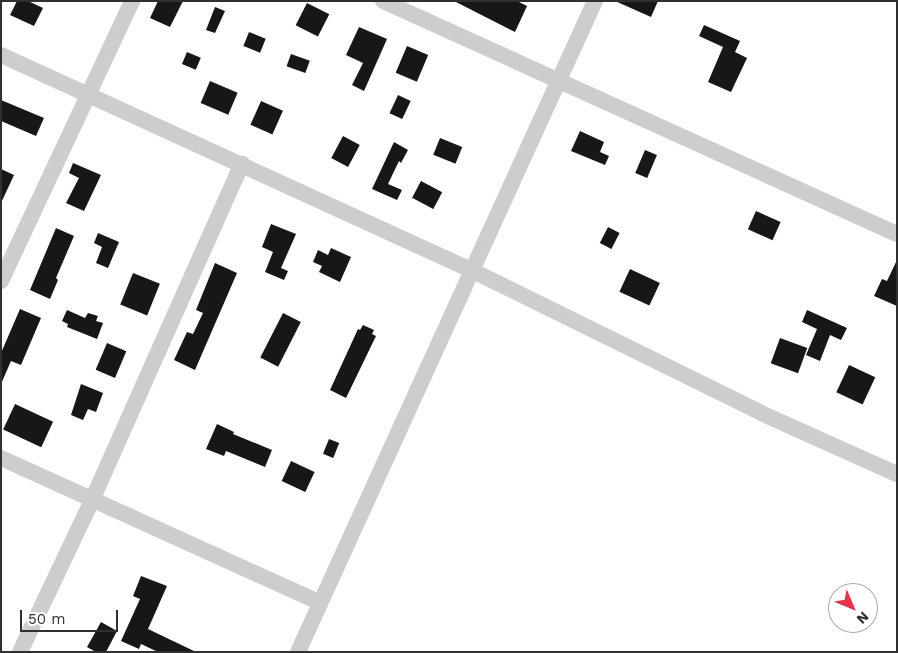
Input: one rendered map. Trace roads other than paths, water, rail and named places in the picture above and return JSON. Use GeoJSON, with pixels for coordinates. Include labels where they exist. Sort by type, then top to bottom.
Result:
{"type":"FeatureCollection","features":[{"type":"Feature","properties":{"kind":"street"},"geometry":{"type":"LineString","coordinates":[[1,281],[132,1]]}},
{"type":"Feature","properties":{"kind":"street"},"geometry":{"type":"LineString","coordinates":[[383,1],[897,234]]}},
{"type":"Feature","properties":{"kind":"street"},"geometry":{"type":"LineString","coordinates":[[298,652],[595,1]]}},
{"type":"Feature","properties":{"kind":"street"},"geometry":{"type":"LineString","coordinates":[[1,55],[472,270],[761,413],[897,474]]}},
{"type":"Feature","properties":{"kind":"street"},"geometry":{"type":"LineString","coordinates":[[20,652],[93,498],[242,164]]}},
{"type":"Feature","properties":{"kind":"street"},"geometry":{"type":"LineString","coordinates":[[1,458],[93,498],[320,603]]}}]}
